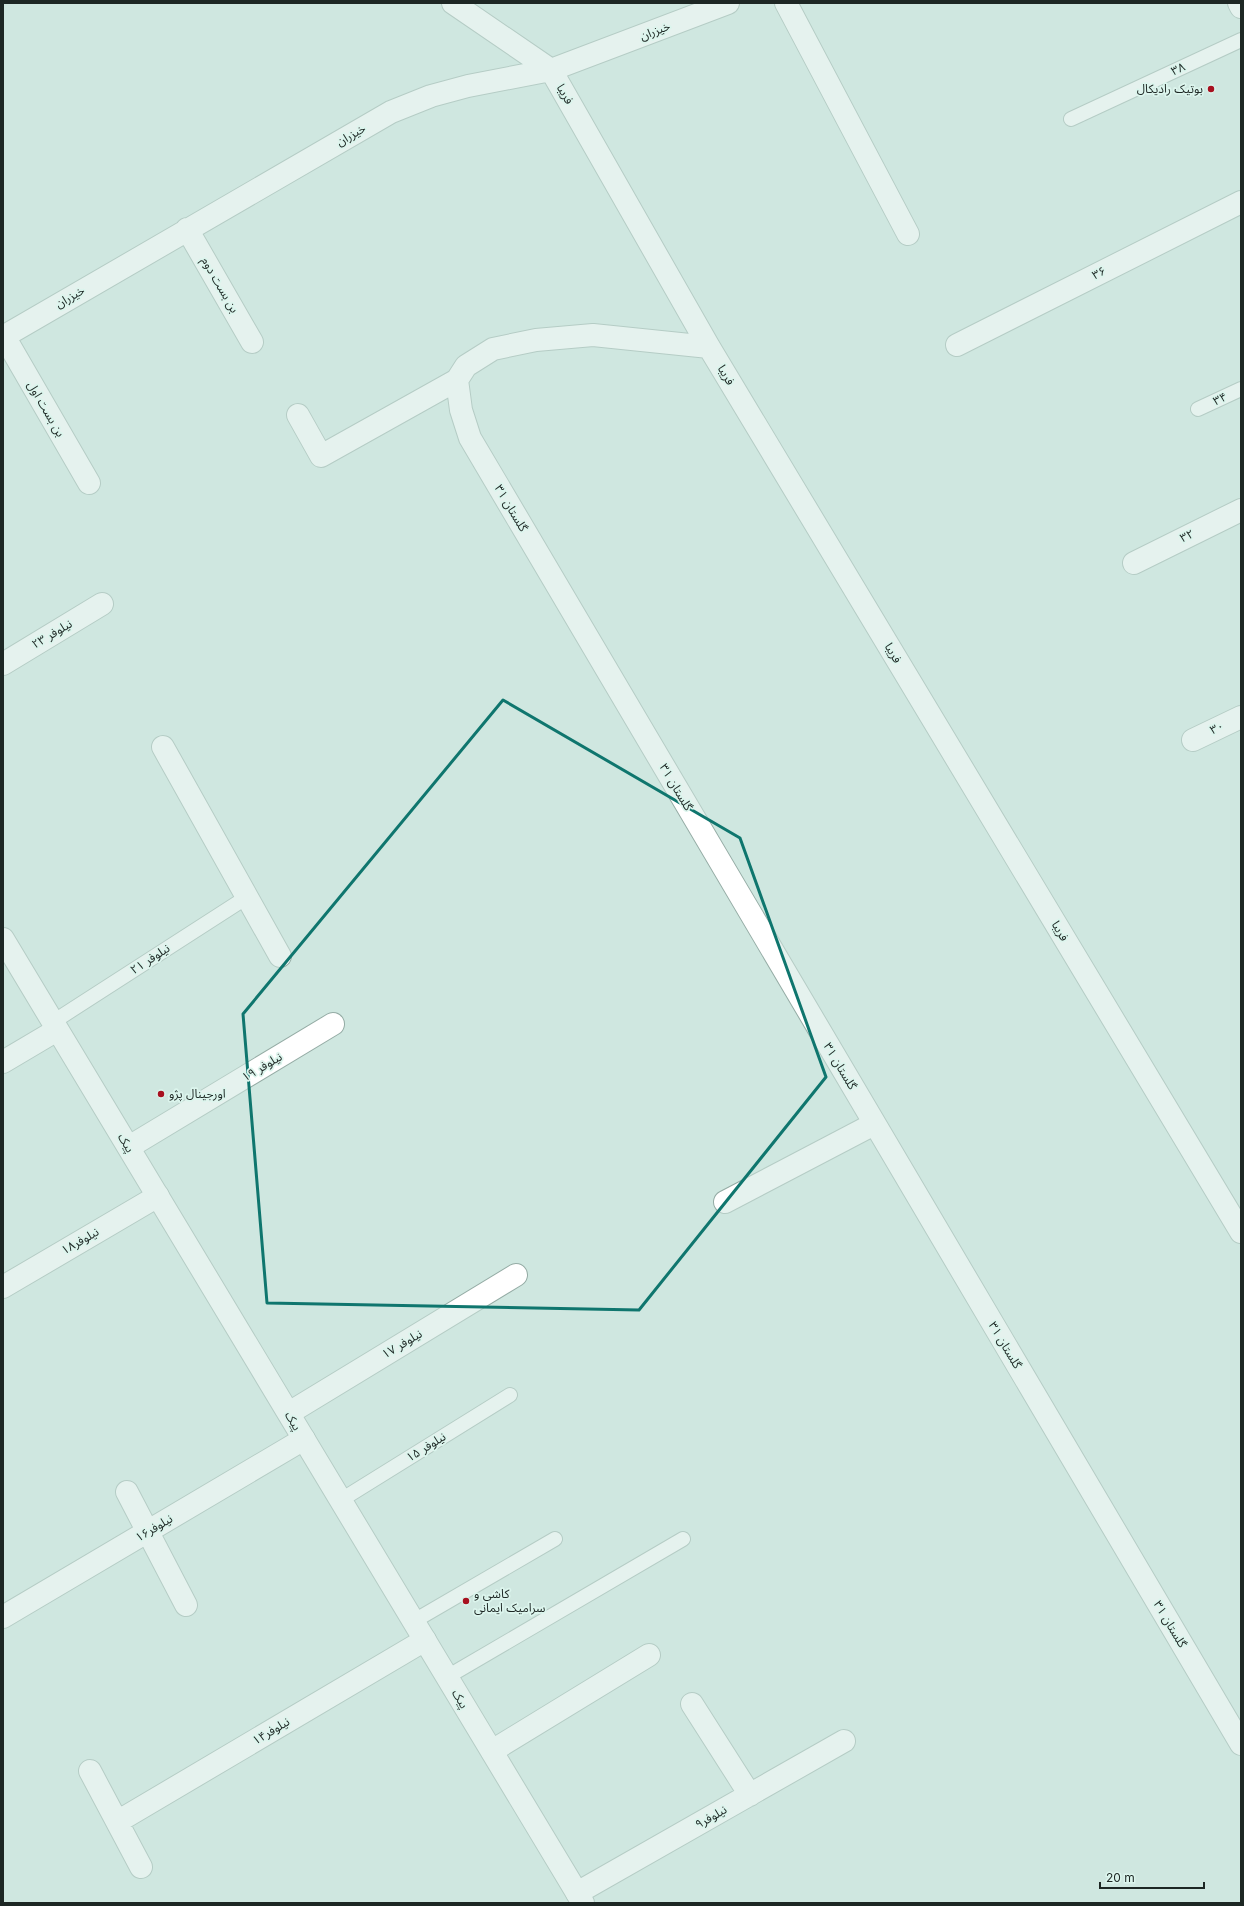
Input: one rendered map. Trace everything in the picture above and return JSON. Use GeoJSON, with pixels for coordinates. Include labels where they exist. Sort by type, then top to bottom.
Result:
{"type":"FeatureCollection","features":[{"type":"Feature","properties":{"kind":"street"},"geometry":{"type":"LineString","coordinates":[[453,3],[551,70]]}},
{"type":"Feature","properties":{"kind":"street","name":"خیزران"},"geometry":{"type":"LineString","coordinates":[[4,336],[391,112],[430,96],[468,86],[551,70],[728,3]]}},
{"type":"Feature","properties":{"kind":"street"},"geometry":{"type":"LineString","coordinates":[[786,3],[908,234]]}},
{"type":"Feature","properties":{"kind":"street"},"geometry":{"type":"LineString","coordinates":[[1239,3],[1241,7]]}},
{"type":"Feature","properties":{"kind":"street","name":"فریبا"},"geometry":{"type":"LineString","coordinates":[[551,70],[709,347],[1241,1232]]}},
{"type":"Feature","properties":{"kind":"street","name":"۳۶"},"geometry":{"type":"LineString","coordinates":[[956,344],[1241,202]]}},
{"type":"Feature","properties":{"kind":"street","name":"بن بست دوم"},"geometry":{"type":"LineString","coordinates":[[187,229],[252,342]]}},
{"type":"Feature","properties":{"kind":"street"},"geometry":{"type":"LineString","coordinates":[[298,415],[321,456],[457,380],[466,366],[493,349],[536,340],[593,334],[709,347]]}},
{"type":"Feature","properties":{"kind":"street","name":"بن بست اول"},"geometry":{"type":"LineString","coordinates":[[4,336],[89,483]]}},
{"type":"Feature","properties":{"kind":"street","name":"گلستان ۳۱"},"geometry":{"type":"LineString","coordinates":[[457,380],[460,410],[470,438],[1241,1744]]}},
{"type":"Feature","properties":{"kind":"street","name":"۳۲"},"geometry":{"type":"LineString","coordinates":[[1134,563],[1241,510]]}},
{"type":"Feature","properties":{"kind":"street","name":"نیلوفر ۲۳"},"geometry":{"type":"LineString","coordinates":[[3,664],[102,604]]}},
{"type":"Feature","properties":{"kind":"street","name":"۳۰"},"geometry":{"type":"LineString","coordinates":[[1193,740],[1241,717]]}},
{"type":"Feature","properties":{"kind":"street"},"geometry":{"type":"LineString","coordinates":[[163,747],[280,956]]}},
{"type":"Feature","properties":{"kind":"street","name":"پیک"},"geometry":{"type":"LineString","coordinates":[[3,939],[580,1898]]}},
{"type":"Feature","properties":{"kind":"street","name":"نیلوفر ۱۹"},"geometry":{"type":"LineString","coordinates":[[129,1147],[333,1024]]}},
{"type":"Feature","properties":{"kind":"street"},"geometry":{"type":"LineString","coordinates":[[3,1062],[55,1026]]}},
{"type":"Feature","properties":{"kind":"street"},"geometry":{"type":"LineString","coordinates":[[725,1202],[874,1124]]}},
{"type":"Feature","properties":{"kind":"street","name":"نیلوفر۱۸"},"geometry":{"type":"LineString","coordinates":[[3,1286],[158,1196]]}},
{"type":"Feature","properties":{"kind":"street","name":"نیلوفر ۱۷"},"geometry":{"type":"LineString","coordinates":[[289,1413],[516,1275]]}},
{"type":"Feature","properties":{"kind":"street","name":"نیلوفر۱۶"},"geometry":{"type":"LineString","coordinates":[[3,1617],[304,1439]]}},
{"type":"Feature","properties":{"kind":"street"},"geometry":{"type":"LineString","coordinates":[[127,1492],[186,1605]]}},
{"type":"Feature","properties":{"kind":"street","name":"نیلوفر۱۴"},"geometry":{"type":"LineString","coordinates":[[117,1822],[419,1631]]}},
{"type":"Feature","properties":{"kind":"street"},"geometry":{"type":"LineString","coordinates":[[492,1751],[649,1655]]}},
{"type":"Feature","properties":{"kind":"street"},"geometry":{"type":"LineString","coordinates":[[692,1704],[750,1795]]}},
{"type":"Feature","properties":{"kind":"street","name":"نیلوفر۹"},"geometry":{"type":"LineString","coordinates":[[580,1898],[750,1795],[844,1741]]}},
{"type":"Feature","properties":{"kind":"street"},"geometry":{"type":"LineString","coordinates":[[90,1771],[141,1867]]}},
{"type":"Feature","properties":{"kind":"lane","name":"۳۸"},"geometry":{"type":"LineString","coordinates":[[1071,119],[1241,40]]}},
{"type":"Feature","properties":{"kind":"lane","name":"۳۴"},"geometry":{"type":"LineString","coordinates":[[1198,409],[1241,389]]}},
{"type":"Feature","properties":{"kind":"lane","name":"نیلوفر ۲۱"},"geometry":{"type":"LineString","coordinates":[[55,1026],[247,897]]}},
{"type":"Feature","properties":{"kind":"lane","name":"نیلوفر ۱۵"},"geometry":{"type":"LineString","coordinates":[[341,1500],[510,1394]]}},
{"type":"Feature","properties":{"kind":"lane"},"geometry":{"type":"LineString","coordinates":[[419,1631],[555,1539]]}},
{"type":"Feature","properties":{"kind":"lane"},"geometry":{"type":"LineString","coordinates":[[447,1676],[683,1539]]}},
{"type":"Feature","properties":{"kind":"highlighted area"},"geometry":{"type":"Polygon","coordinates":[[[503,700],[740,838],[826,1077],[639,1310],[267,1303],[243,1014],[503,700]]]}},
{"type":"Feature","properties":{"kind":"place","name":"بوتیک رادیکال"},"geometry":{"type":"Point","coordinates":[1211,89]}},
{"type":"Feature","properties":{"kind":"place","name":"اورجینال پژو"},"geometry":{"type":"Point","coordinates":[161,1094]}},
{"type":"Feature","properties":{"kind":"place","name":"کاشی و سرامیک ایمانی"},"geometry":{"type":"Point","coordinates":[466,1601]}}]}
